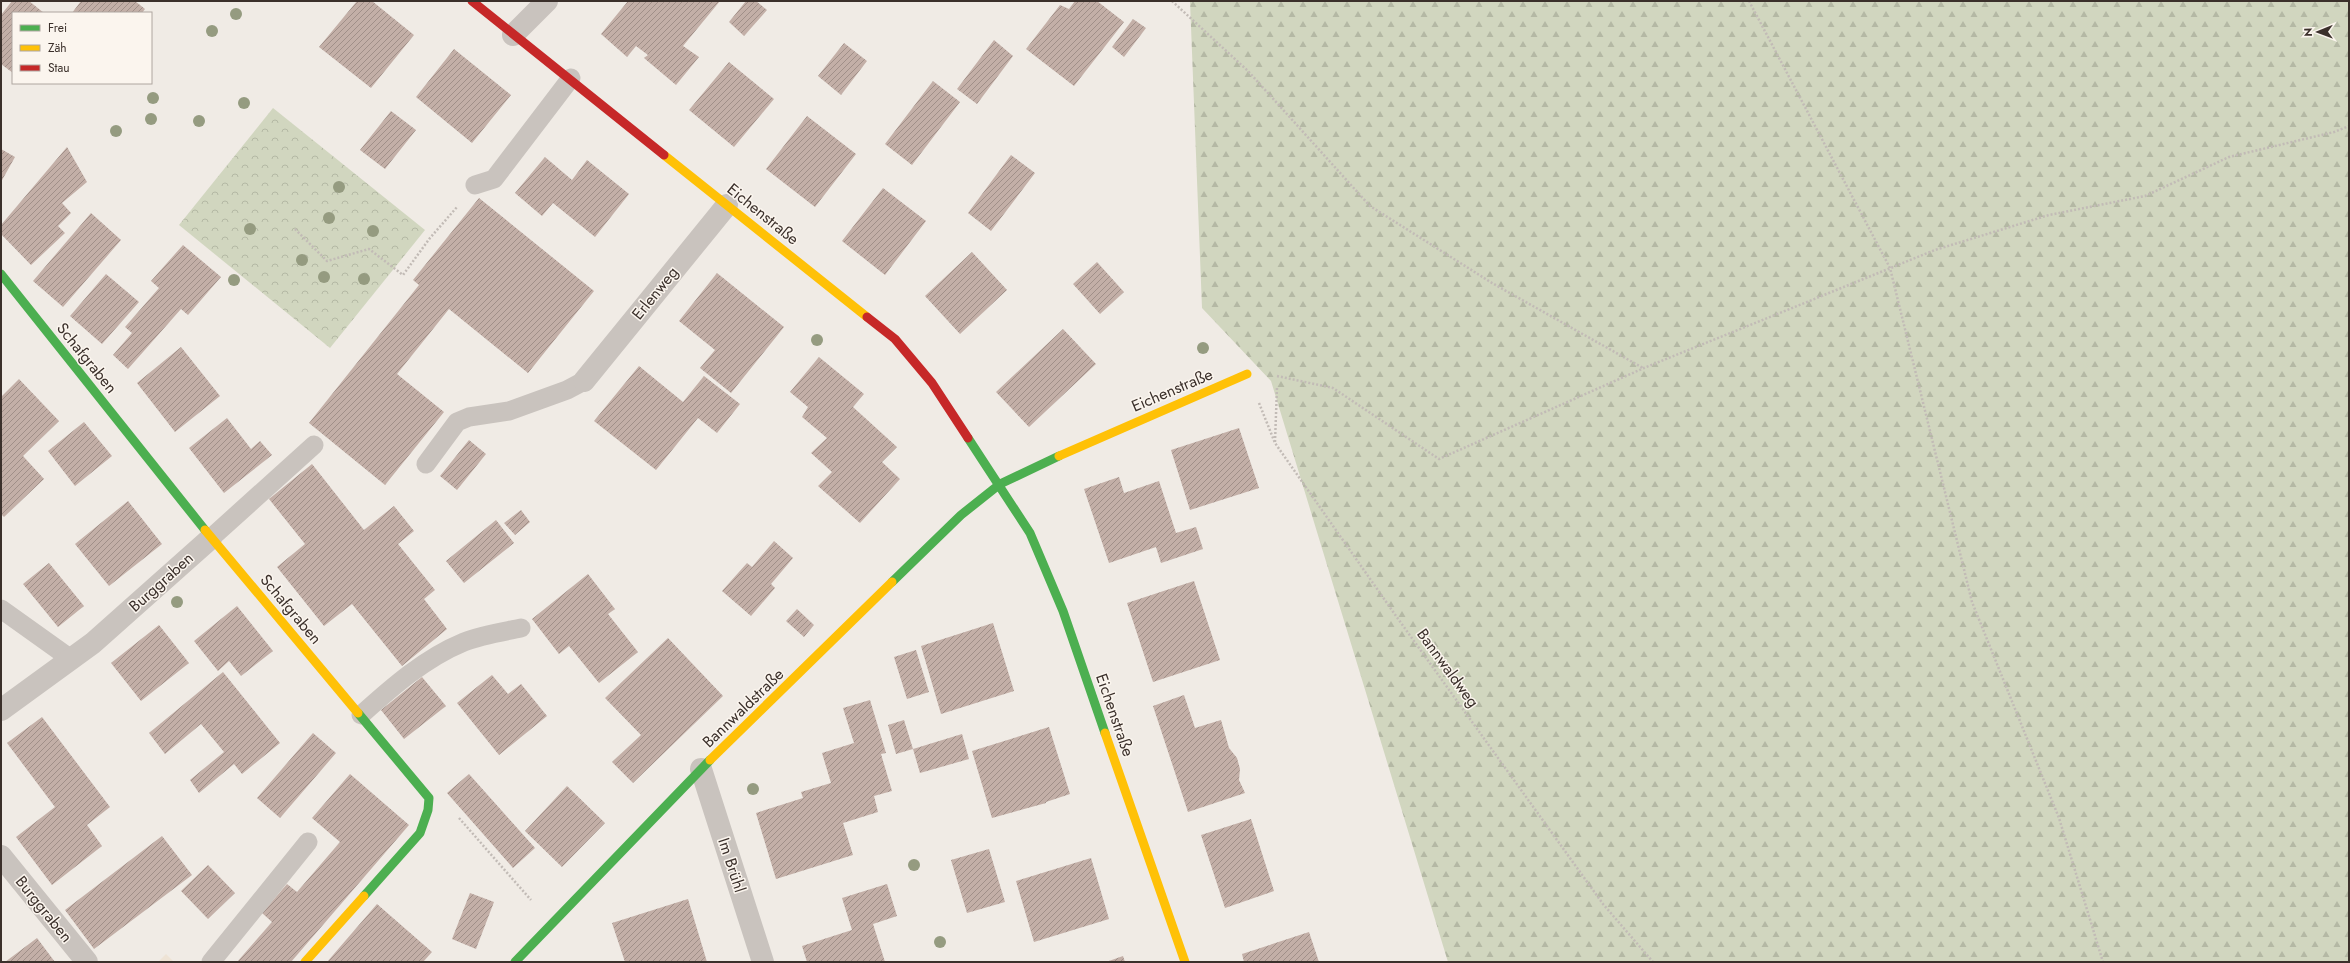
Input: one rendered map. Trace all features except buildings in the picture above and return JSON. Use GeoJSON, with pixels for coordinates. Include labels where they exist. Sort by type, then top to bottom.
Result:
{"type":"FeatureCollection","features":[{"type":"Feature","properties":{"kind":"street","name":"Eichenstraße"},"geometry":{"type":"LineString","coordinates":[[472,1],[513,35],[571,78],[895,339],[932,383],[1000,484],[1030,533],[1063,611],[1185,962]]}},
{"type":"Feature","properties":{"kind":"street"},"geometry":{"type":"LineString","coordinates":[[513,35],[547,1]]}},
{"type":"Feature","properties":{"kind":"street","name":"Erlenweg"},"geometry":{"type":"LineString","coordinates":[[584,382],[727,205]]}},
{"type":"Feature","properties":{"kind":"street","name":"Schafgraben"},"geometry":{"type":"LineString","coordinates":[[1,274],[211,538],[361,715],[429,798]]}},
{"type":"Feature","properties":{"kind":"street","name":"Eichenstraße"},"geometry":{"type":"LineString","coordinates":[[1000,484],[1044,462],[1247,374]]}},
{"type":"Feature","properties":{"kind":"street","name":"Bannwaldstraße"},"geometry":{"type":"LineString","coordinates":[[515,962],[701,769],[960,516],[1000,484]]}},
{"type":"Feature","properties":{"kind":"street","name":"Burggraben"},"geometry":{"type":"LineString","coordinates":[[1,710],[93,643],[211,538]]}},
{"type":"Feature","properties":{"kind":"street","name":"Im Brühl"},"geometry":{"type":"LineString","coordinates":[[701,769],[763,962]]}},
{"type":"Feature","properties":{"kind":"street"},"geometry":{"type":"LineString","coordinates":[[305,962],[420,833],[428,810],[429,798]]}},
{"type":"Feature","properties":{"kind":"street","name":"Burggraben"},"geometry":{"type":"LineString","coordinates":[[1,856],[87,962]]}},
{"type":"Feature","properties":{"kind":"lane"},"geometry":{"type":"LineString","coordinates":[[475,186],[494,179],[571,78]]}},
{"type":"Feature","properties":{"kind":"lane"},"geometry":{"type":"LineString","coordinates":[[426,464],[457,422],[469,417],[509,411],[567,390],[584,382]]}},
{"type":"Feature","properties":{"kind":"lane","name":"Burggraben"},"geometry":{"type":"LineString","coordinates":[[211,538],[314,445]]}},
{"type":"Feature","properties":{"kind":"lane"},"geometry":{"type":"LineString","coordinates":[[1,609],[71,659]]}},
{"type":"Feature","properties":{"kind":"lane"},"geometry":{"type":"LineString","coordinates":[[361,715],[406,676],[436,657],[464,642],[521,628]]}},
{"type":"Feature","properties":{"kind":"lane"},"geometry":{"type":"LineString","coordinates":[[211,962],[308,842]]}},
{"type":"Feature","properties":{"kind":"path"},"geometry":{"type":"LineString","coordinates":[[1172,1],[1248,71],[1370,206],[1492,283],[1644,368]]}},
{"type":"Feature","properties":{"kind":"path"},"geometry":{"type":"LineString","coordinates":[[1749,1],[1890,268],[1972,602],[2059,818],[2103,962]]}},
{"type":"Feature","properties":{"kind":"path"},"geometry":{"type":"LineString","coordinates":[[1276,443],[1277,376],[1333,388],[1439,459],[1644,368],[1935,250],[2049,215],[2144,196],[2228,157],[2334,132],[2349,126]]}},
{"type":"Feature","properties":{"kind":"path"},"geometry":{"type":"LineString","coordinates":[[295,229],[327,261],[369,249],[403,274],[430,238],[475,186]]}},
{"type":"Feature","properties":{"kind":"path","name":"Bannwaldweg"},"geometry":{"type":"LineString","coordinates":[[1247,374],[1276,443],[1603,904],[1653,962]]}},
{"type":"Feature","properties":{"kind":"path"},"geometry":{"type":"LineString","coordinates":[[429,798],[442,799],[552,924]]}},
{"type":"Feature","properties":{"kind":"green space"},"geometry":{"type":"Polygon","coordinates":[[[1190,1],[2349,1],[2349,962],[1448,962],[1271,381],[1202,308],[1190,1]]]}},
{"type":"Feature","properties":{"kind":"green space"},"geometry":{"type":"Polygon","coordinates":[[[273,108],[425,230],[330,348],[179,225],[273,108]]]}},
{"type":"Feature","properties":{"kind":"shaded area"},"geometry":{"type":"Polygon","coordinates":[[[166,954],[174,962],[158,962],[166,954]]]}},
{"type":"Feature","properties":{"kind":"traffic: fast"},"geometry":{"type":"LineString","coordinates":[[1,274],[205,530]]}},
{"type":"Feature","properties":{"kind":"traffic: fast"},"geometry":{"type":"LineString","coordinates":[[968,438],[1030,533],[1063,611],[1105,733]]}},
{"type":"Feature","properties":{"kind":"traffic: fast"},"geometry":{"type":"LineString","coordinates":[[892,582],[961,515],[1000,484],[1059,456]]}},
{"type":"Feature","properties":{"kind":"traffic: fast"},"geometry":{"type":"LineString","coordinates":[[358,713],[429,798],[428,810],[420,833],[364,896]]}},
{"type":"Feature","properties":{"kind":"traffic: fast"},"geometry":{"type":"LineString","coordinates":[[515,962],[710,760]]}},
{"type":"Feature","properties":{"kind":"traffic: slow"},"geometry":{"type":"LineString","coordinates":[[664,155],[867,317]]}},
{"type":"Feature","properties":{"kind":"traffic: slow"},"geometry":{"type":"LineString","coordinates":[[1059,456],[1247,374]]}},
{"type":"Feature","properties":{"kind":"traffic: slow"},"geometry":{"type":"LineString","coordinates":[[205,530],[358,713]]}},
{"type":"Feature","properties":{"kind":"traffic: slow"},"geometry":{"type":"LineString","coordinates":[[710,760],[892,582]]}},
{"type":"Feature","properties":{"kind":"traffic: slow"},"geometry":{"type":"LineString","coordinates":[[1105,733],[1185,962]]}},
{"type":"Feature","properties":{"kind":"traffic: slow"},"geometry":{"type":"LineString","coordinates":[[305,962],[364,896]]}},
{"type":"Feature","properties":{"kind":"traffic: jam"},"geometry":{"type":"LineString","coordinates":[[472,1],[664,155]]}},
{"type":"Feature","properties":{"kind":"traffic: jam"},"geometry":{"type":"LineString","coordinates":[[867,317],[895,339],[932,383],[968,438]]}}]}
